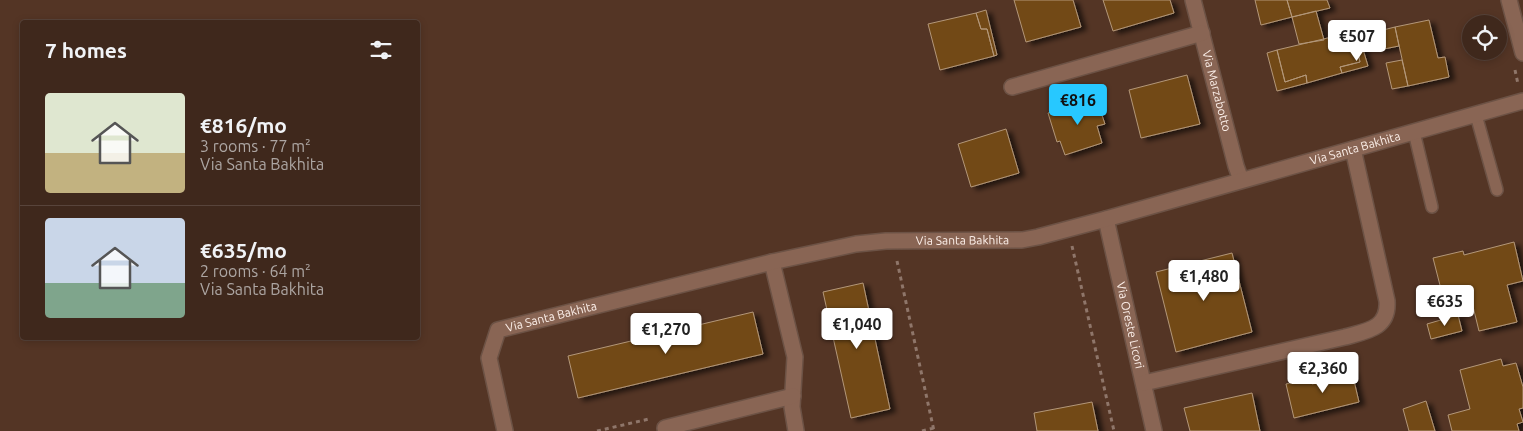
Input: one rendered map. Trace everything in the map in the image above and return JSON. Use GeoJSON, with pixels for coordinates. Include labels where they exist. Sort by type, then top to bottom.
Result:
{"type":"FeatureCollection","features":[{"type":"Feature","properties":{"kind":"street","name":"Via Marzabotto"},"geometry":{"type":"LineString","coordinates":[[1193,0],[1241,180]]}},
{"type":"Feature","properties":{"kind":"street"},"geometry":{"type":"LineString","coordinates":[[1509,0],[1520,52]]}},
{"type":"Feature","properties":{"kind":"street"},"geometry":{"type":"LineString","coordinates":[[1012,87],[1202,33]]}},
{"type":"Feature","properties":{"kind":"street","name":"Via Santa Bakhita"},"geometry":{"type":"LineString","coordinates":[[505,431],[490,358],[498,330],[772,262],[856,244],[1022,240],[1038,237],[1106,220],[1523,101]]}},
{"type":"Feature","properties":{"kind":"street"},"geometry":{"type":"LineString","coordinates":[[1144,383],[1345,337],[1381,324],[1387,310],[1387,302],[1353,149]]}},
{"type":"Feature","properties":{"kind":"street","name":"Via Oreste Licori"},"geometry":{"type":"LineString","coordinates":[[1106,220],[1154,431]]}},
{"type":"Feature","properties":{"kind":"street"},"geometry":{"type":"LineString","coordinates":[[772,262],[795,356],[792,407],[796,431]]}},
{"type":"Feature","properties":{"kind":"street"},"geometry":{"type":"LineString","coordinates":[[659,426],[793,396]]}},
{"type":"Feature","properties":{"kind":"lane"},"geometry":{"type":"LineString","coordinates":[[1476,115],[1497,190]]}},
{"type":"Feature","properties":{"kind":"lane"},"geometry":{"type":"LineString","coordinates":[[1414,132],[1432,207]]}},
{"type":"Feature","properties":{"kind":"path"},"geometry":{"type":"LineString","coordinates":[[1520,52],[1523,101]]}},
{"type":"Feature","properties":{"kind":"path"},"geometry":{"type":"LineString","coordinates":[[1071,243],[1114,431]]}},
{"type":"Feature","properties":{"kind":"path"},"geometry":{"type":"LineString","coordinates":[[896,258],[934,430],[922,431]]}},
{"type":"Feature","properties":{"kind":"path"},"geometry":{"type":"LineString","coordinates":[[597,431],[652,418],[659,426]]}},
{"type":"Feature","properties":{"kind":"building"},"geometry":{"type":"Polygon","coordinates":[[[1014,0],[1073,0],[1081,27],[1026,42],[1014,0]]]}},
{"type":"Feature","properties":{"kind":"building"},"geometry":{"type":"Polygon","coordinates":[[[1103,0],[1170,0],[1174,13],[1113,31],[1103,0]]]}},
{"type":"Feature","properties":{"kind":"building"},"geometry":{"type":"Polygon","coordinates":[[[1255,0],[1287,0],[1292,17],[1261,25],[1255,0]]]}},
{"type":"Feature","properties":{"kind":"building"},"geometry":{"type":"Polygon","coordinates":[[[1287,0],[1327,0],[1330,8],[1292,17],[1287,0]]]}},
{"type":"Feature","properties":{"kind":"building"},"geometry":{"type":"Polygon","coordinates":[[[986,10],[997,55],[994,56],[987,29],[981,29],[976,13],[986,10]]]}},
{"type":"Feature","properties":{"kind":"building"},"geometry":{"type":"Polygon","coordinates":[[[1316,11],[1324,40],[1299,44],[1292,17],[1316,11]]]}},
{"type":"Feature","properties":{"kind":"building"},"geometry":{"type":"Polygon","coordinates":[[[976,13],[981,29],[987,29],[994,56],[940,70],[928,24],[976,13]]]}},
{"type":"Feature","properties":{"kind":"building"},"geometry":{"type":"Polygon","coordinates":[[[1429,20],[1438,58],[1445,57],[1449,77],[1408,86],[1395,27],[1429,20]]]}},
{"type":"Feature","properties":{"kind":"building"},"geometry":{"type":"Polygon","coordinates":[[[1395,27],[1399,46],[1379,50],[1375,32],[1395,27]]]}},
{"type":"Feature","properties":{"kind":"building"},"geometry":{"type":"Polygon","coordinates":[[[1353,32],[1360,62],[1340,67],[1342,73],[1307,83],[1306,75],[1285,82],[1277,50],[1353,32]]]}},
{"type":"Feature","properties":{"kind":"building"},"geometry":{"type":"Polygon","coordinates":[[[1362,46],[1368,66],[1342,73],[1340,67],[1360,62],[1357,47],[1362,46]]]}},
{"type":"Feature","properties":{"kind":"building"},"geometry":{"type":"Polygon","coordinates":[[[1277,50],[1285,82],[1306,75],[1307,83],[1277,91],[1267,53],[1277,50]]]}},
{"type":"Feature","properties":{"kind":"building"},"geometry":{"type":"Polygon","coordinates":[[[1402,60],[1408,86],[1392,89],[1386,63],[1402,60]]]}},
{"type":"Feature","properties":{"kind":"building"},"geometry":{"type":"Polygon","coordinates":[[[1187,75],[1200,124],[1141,138],[1129,90],[1187,75]]]}},
{"type":"Feature","properties":{"kind":"building"},"geometry":{"type":"Polygon","coordinates":[[[1095,95],[1105,124],[1097,126],[1102,143],[1065,155],[1060,141],[1057,142],[1048,113],[1069,106],[1072,116],[1079,114],[1075,101],[1095,95]]]}},
{"type":"Feature","properties":{"kind":"building"},"geometry":{"type":"Polygon","coordinates":[[[1006,129],[1019,173],[971,187],[958,144],[1006,129]]]}},
{"type":"Feature","properties":{"kind":"building"},"geometry":{"type":"Polygon","coordinates":[[[1514,242],[1523,281],[1507,285],[1517,322],[1479,331],[1469,290],[1443,297],[1433,258],[1463,251],[1464,255],[1514,242]]]}},
{"type":"Feature","properties":{"kind":"building"},"geometry":{"type":"Polygon","coordinates":[[[1232,253],[1252,332],[1176,352],[1156,272],[1232,253]]]}},
{"type":"Feature","properties":{"kind":"building"},"geometry":{"type":"Polygon","coordinates":[[[863,283],[890,409],[851,418],[823,292],[863,283]]]}},
{"type":"Feature","properties":{"kind":"building"},"geometry":{"type":"Polygon","coordinates":[[[753,312],[763,354],[578,398],[568,356],[753,312]]]}},
{"type":"Feature","properties":{"kind":"building"},"geometry":{"type":"Polygon","coordinates":[[[1458,315],[1462,331],[1431,339],[1427,324],[1458,315]]]}},
{"type":"Feature","properties":{"kind":"building"},"geometry":{"type":"Polygon","coordinates":[[[1501,359],[1503,366],[1516,363],[1523,387],[1523,408],[1519,409],[1523,422],[1517,424],[1519,431],[1452,431],[1448,415],[1470,409],[1460,370],[1501,359]]]}},
{"type":"Feature","properties":{"kind":"building"},"geometry":{"type":"Polygon","coordinates":[[[1351,368],[1359,402],[1294,418],[1286,384],[1311,378],[1312,384],[1329,380],[1327,374],[1351,368]]]}},
{"type":"Feature","properties":{"kind":"building"},"geometry":{"type":"Polygon","coordinates":[[[1252,393],[1260,431],[1190,431],[1184,408],[1252,393]]]}},
{"type":"Feature","properties":{"kind":"building"},"geometry":{"type":"Polygon","coordinates":[[[1426,401],[1435,431],[1409,431],[1403,409],[1426,401]]]}},
{"type":"Feature","properties":{"kind":"building"},"geometry":{"type":"Polygon","coordinates":[[[1092,402],[1098,431],[1037,431],[1034,413],[1092,402]]]}}]}
